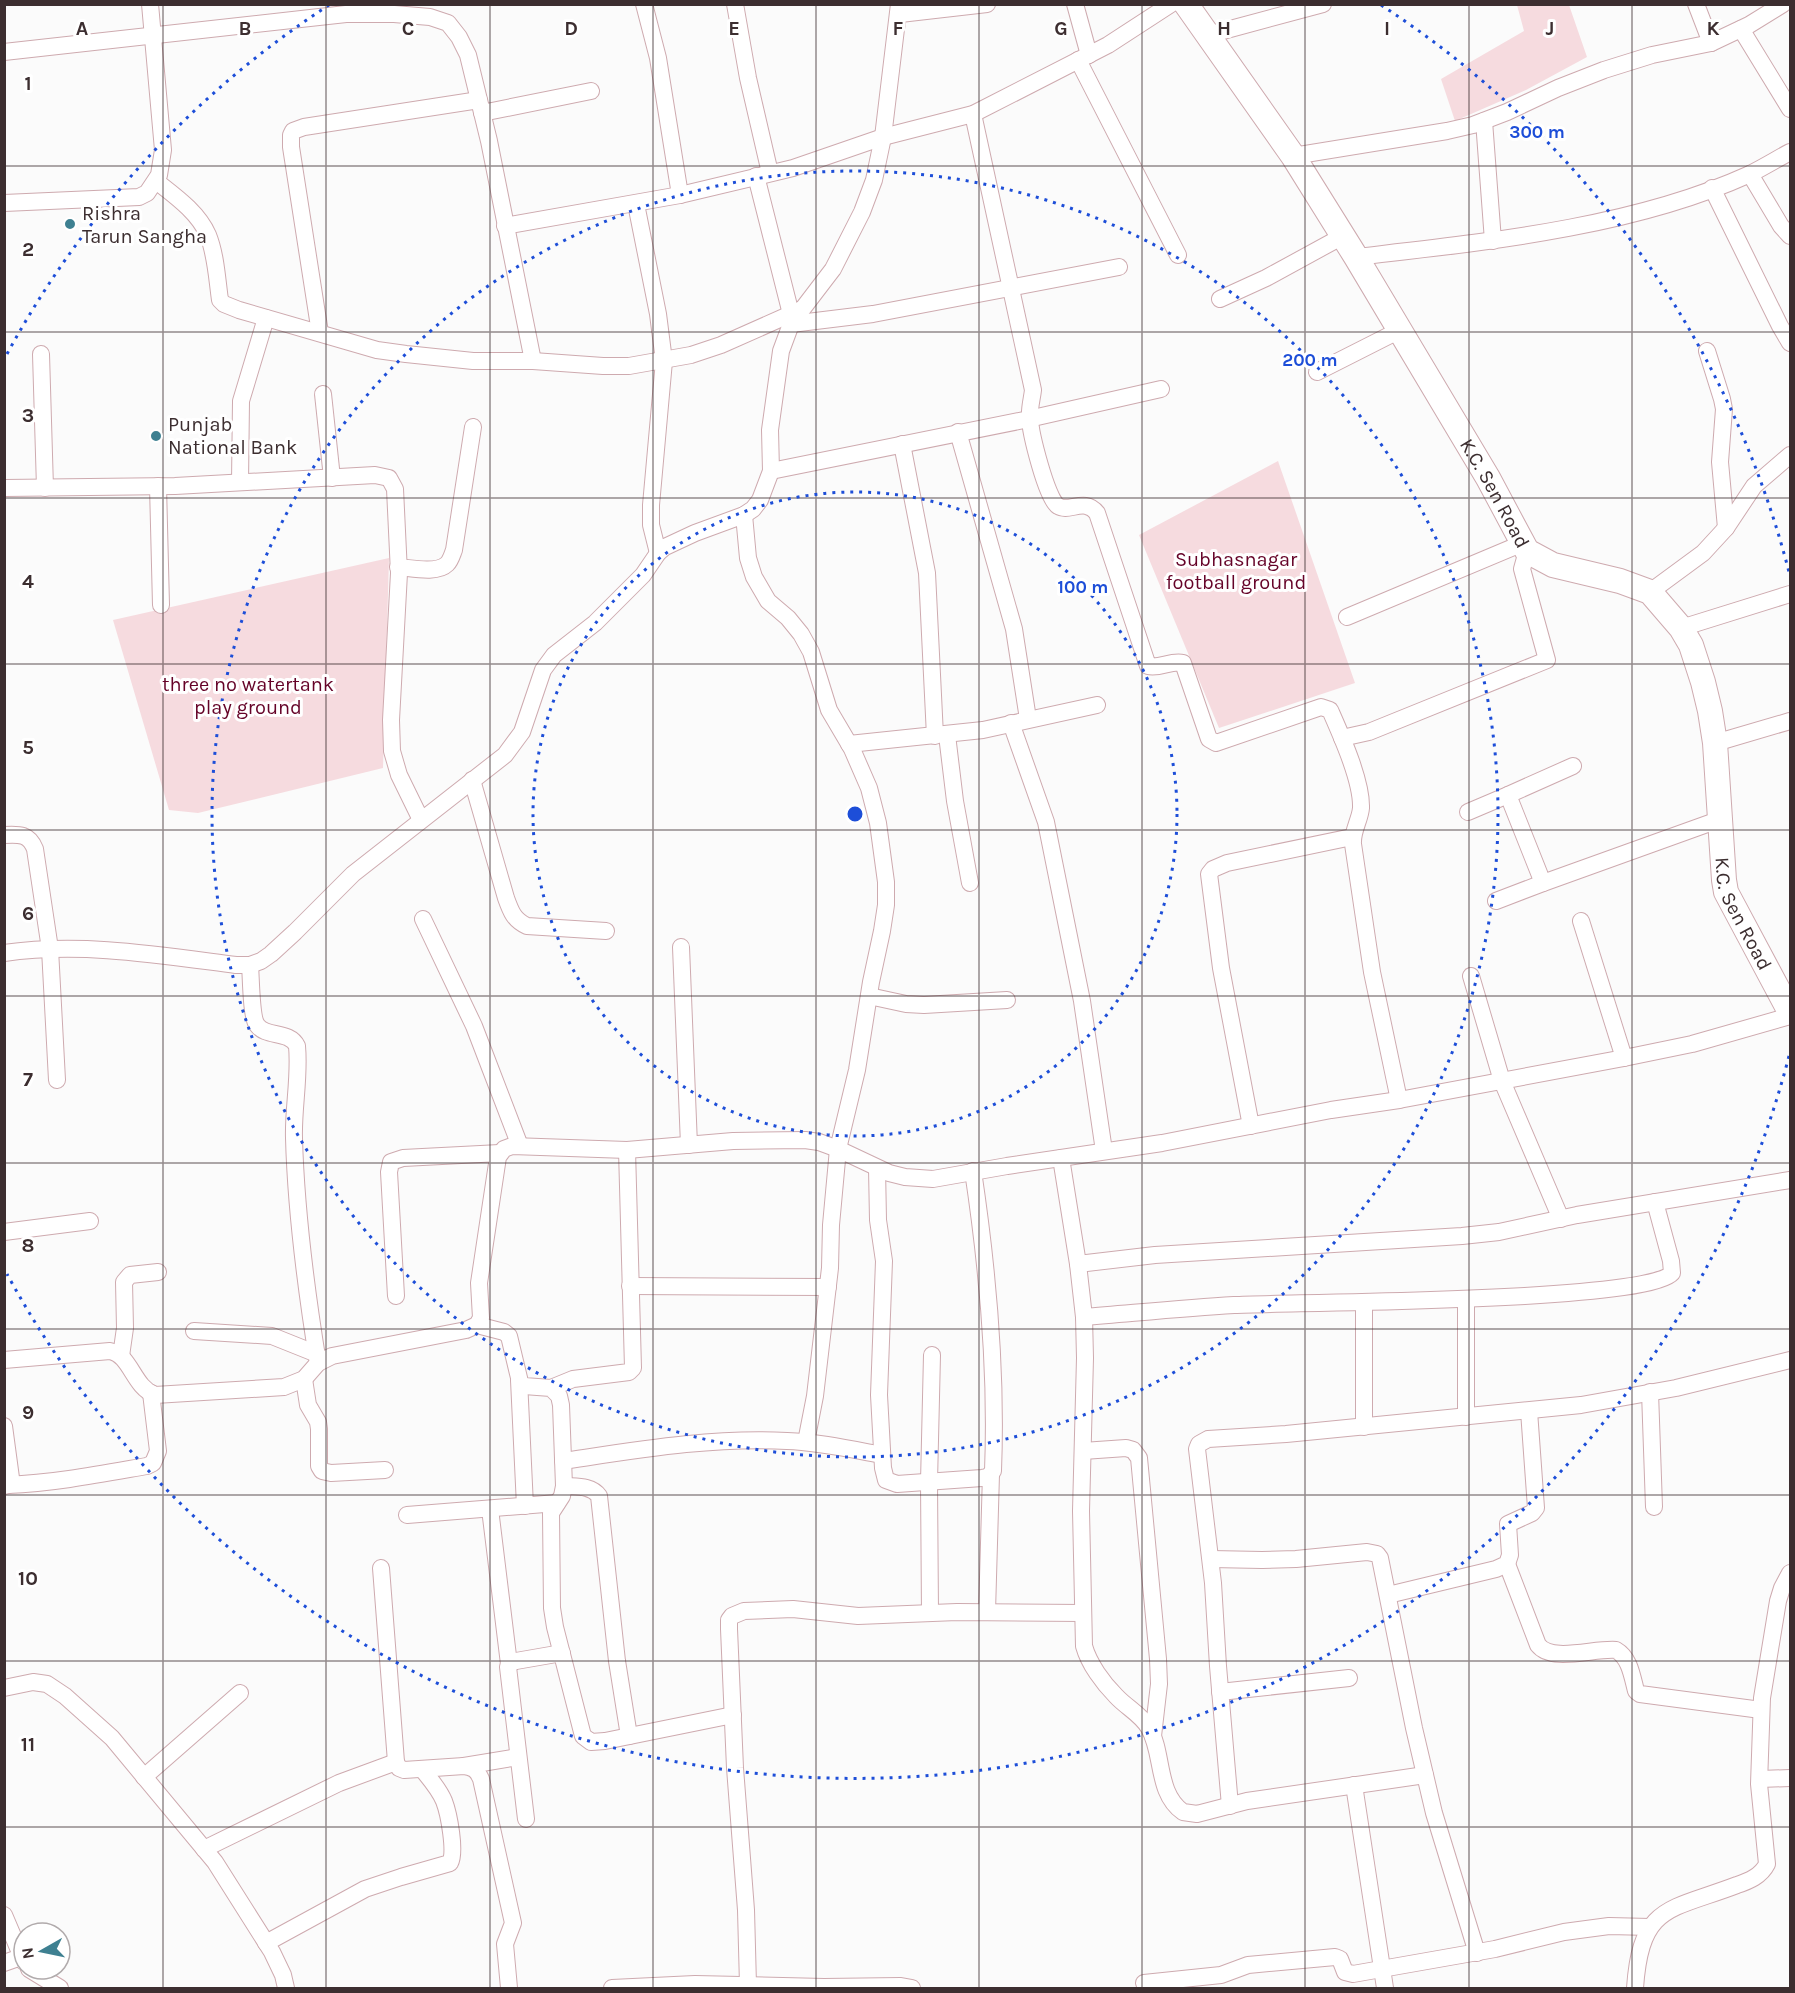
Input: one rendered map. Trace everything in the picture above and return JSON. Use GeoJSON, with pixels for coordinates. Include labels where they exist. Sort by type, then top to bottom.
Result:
{"type":"FeatureCollection","features":[{"type":"Feature","properties":{"kind":"street"},"geometry":{"type":"LineString","coordinates":[[4,203],[139,197],[147,193],[156,182],[162,165],[163,150],[150,4]]}},
{"type":"Feature","properties":{"kind":"street"},"geometry":{"type":"LineString","coordinates":[[644,4],[658,58],[680,195]]}},
{"type":"Feature","properties":{"kind":"street"},"geometry":{"type":"LineString","coordinates":[[735,4],[763,175],[795,315]]}},
{"type":"Feature","properties":{"kind":"street"},"geometry":{"type":"LineString","coordinates":[[4,953],[50,949],[120,950],[236,965],[261,961],[296,932],[353,874],[505,755],[522,732],[543,670],[548,663],[603,615],[643,575],[658,553],[665,547],[695,533],[744,515],[760,500],[771,471],[770,430],[781,351],[795,315],[833,269],[862,212],[874,180],[883,138],[900,9],[987,4]]}},
{"type":"Feature","properties":{"kind":"street"},"geometry":{"type":"LineString","coordinates":[[1075,4],[1083,58],[1178,255]]}},
{"type":"Feature","properties":{"kind":"street"},"geometry":{"type":"LineString","coordinates":[[505,226],[636,204],[793,168],[883,138],[973,114],[1108,45],[1171,4]]}},
{"type":"Feature","properties":{"kind":"street","name":"K.C. Sen Road"},"geometry":{"type":"LineString","coordinates":[[1186,4],[1293,156],[1343,236],[1488,478],[1525,547],[1553,565],[1620,581],[1650,592],[1681,628],[1691,645],[1703,682],[1715,743],[1726,892],[1791,1012]]}},
{"type":"Feature","properties":{"kind":"street"},"geometry":{"type":"LineString","coordinates":[[1208,35],[1323,4]]}},
{"type":"Feature","properties":{"kind":"street"},"geometry":{"type":"LineString","coordinates":[[1696,4],[1711,43]]}},
{"type":"Feature","properties":{"kind":"street"},"geometry":{"type":"LineString","coordinates":[[1293,156],[1447,131],[1484,120],[1604,70],[1652,55],[1711,43],[1741,29],[1782,4]]}},
{"type":"Feature","properties":{"kind":"street"},"geometry":{"type":"LineString","coordinates":[[4,52],[346,14],[433,11],[448,23],[459,37],[468,55],[481,107],[533,361]]}},
{"type":"Feature","properties":{"kind":"street"},"geometry":{"type":"LineString","coordinates":[[1741,29],[1791,109]]}},
{"type":"Feature","properties":{"kind":"street"},"geometry":{"type":"LineString","coordinates":[[320,333],[291,147],[293,131],[304,127],[481,107],[591,91]]}},
{"type":"Feature","properties":{"kind":"street"},"geometry":{"type":"LineString","coordinates":[[973,114],[1033,390],[1030,418],[1048,494],[1057,506],[1087,506],[1093,508],[1096,513],[1148,666],[1154,667],[1176,661],[1183,663],[1209,739],[1216,743],[1321,707],[1330,710],[1358,784],[1361,809],[1352,837],[1372,972],[1399,1100]]}},
{"type":"Feature","properties":{"kind":"street"},"geometry":{"type":"LineString","coordinates":[[1484,120],[1493,241]]}},
{"type":"Feature","properties":{"kind":"street"},"geometry":{"type":"LineString","coordinates":[[1356,257],[1493,241],[1604,221],[1676,201],[1750,174],[1791,152]]}},
{"type":"Feature","properties":{"kind":"street"},"geometry":{"type":"LineString","coordinates":[[1750,174],[1781,226],[1791,236]]}},
{"type":"Feature","properties":{"kind":"street"},"geometry":{"type":"LineString","coordinates":[[156,182],[186,205],[207,234],[212,249],[220,300],[224,304],[377,350],[473,361],[533,361],[612,366],[664,361],[721,345],[795,315],[873,314],[1119,267]]}},
{"type":"Feature","properties":{"kind":"street"},"geometry":{"type":"LineString","coordinates":[[1712,188],[1791,343]]}},
{"type":"Feature","properties":{"kind":"street"},"geometry":{"type":"LineString","coordinates":[[636,204],[658,314],[664,361],[651,505],[651,525],[658,553]]}},
{"type":"Feature","properties":{"kind":"street"},"geometry":{"type":"LineString","coordinates":[[1220,299],[1266,278],[1343,236]]}},
{"type":"Feature","properties":{"kind":"street"},"geometry":{"type":"LineString","coordinates":[[240,482],[241,401],[266,318]]}},
{"type":"Feature","properties":{"kind":"street"},"geometry":{"type":"LineString","coordinates":[[1317,372],[1400,330]]}},
{"type":"Feature","properties":{"kind":"street"},"geometry":{"type":"LineString","coordinates":[[1707,351],[1724,409],[1720,462],[1726,528]]}},
{"type":"Feature","properties":{"kind":"street"},"geometry":{"type":"LineString","coordinates":[[41,354],[45,488]]}},
{"type":"Feature","properties":{"kind":"street"},"geometry":{"type":"LineString","coordinates":[[771,471],[1161,389]]}},
{"type":"Feature","properties":{"kind":"street"},"geometry":{"type":"LineString","coordinates":[[324,394],[332,478]]}},
{"type":"Feature","properties":{"kind":"street"},"geometry":{"type":"LineString","coordinates":[[399,567],[435,569],[447,564],[450,560],[454,550],[472,427]]}},
{"type":"Feature","properties":{"kind":"street"},"geometry":{"type":"LineString","coordinates":[[958,432],[1014,629],[1028,719]]}},
{"type":"Feature","properties":{"kind":"street"},"geometry":{"type":"LineString","coordinates":[[902,444],[927,573],[941,735],[969,883]]}},
{"type":"Feature","properties":{"kind":"street"},"geometry":{"type":"LineString","coordinates":[[1650,592],[1703,553],[1726,528],[1754,486],[1791,455]]}},
{"type":"Feature","properties":{"kind":"street"},"geometry":{"type":"LineString","coordinates":[[4,488],[158,486],[375,475],[389,478],[393,483],[399,567],[391,720],[392,751],[397,769],[421,820]]}},
{"type":"Feature","properties":{"kind":"street"},"geometry":{"type":"LineString","coordinates":[[158,486],[161,605]]}},
{"type":"Feature","properties":{"kind":"street"},"geometry":{"type":"LineString","coordinates":[[744,515],[748,558],[754,577],[768,601],[788,618],[801,634],[811,652],[829,710],[861,766],[878,823],[886,882],[886,905],[882,931],[857,1070],[838,1149],[833,1189],[828,1287],[815,1396],[806,1442]]}},
{"type":"Feature","properties":{"kind":"street"},"geometry":{"type":"LineString","coordinates":[[1342,738],[1369,732],[1547,660],[1522,569],[1525,547],[1347,617]]}},
{"type":"Feature","properties":{"kind":"street"},"geometry":{"type":"LineString","coordinates":[[1681,628],[1791,594]]}},
{"type":"Feature","properties":{"kind":"street"},"geometry":{"type":"LineString","coordinates":[[849,744],[941,735],[1097,705]]}},
{"type":"Feature","properties":{"kind":"street"},"geometry":{"type":"LineString","coordinates":[[1715,743],[1791,721]]}},
{"type":"Feature","properties":{"kind":"street"},"geometry":{"type":"LineString","coordinates":[[1011,723],[1046,822],[1082,1001],[1104,1151]]}},
{"type":"Feature","properties":{"kind":"street"},"geometry":{"type":"LineString","coordinates":[[1468,812],[1573,766]]}},
{"type":"Feature","properties":{"kind":"street"},"geometry":{"type":"LineString","coordinates":[[472,780],[506,898],[512,914],[518,921],[527,926],[606,931]]}},
{"type":"Feature","properties":{"kind":"street"},"geometry":{"type":"LineString","coordinates":[[1508,795],[1543,883]]}},
{"type":"Feature","properties":{"kind":"street"},"geometry":{"type":"LineString","coordinates":[[1496,901],[1721,819]]}},
{"type":"Feature","properties":{"kind":"street"},"geometry":{"type":"LineString","coordinates":[[4,835],[26,836],[32,841],[35,849],[50,949],[57,1080]]}},
{"type":"Feature","properties":{"kind":"street"},"geometry":{"type":"LineString","coordinates":[[1251,1126],[1221,968],[1209,874],[1213,869],[1227,863],[1352,837]]}},
{"type":"Feature","properties":{"kind":"street"},"geometry":{"type":"LineString","coordinates":[[423,919],[474,1026],[520,1146]]}},
{"type":"Feature","properties":{"kind":"street"},"geometry":{"type":"LineString","coordinates":[[1581,921],[1624,1058]]}},
{"type":"Feature","properties":{"kind":"street"},"geometry":{"type":"LineString","coordinates":[[681,946],[689,1145]]}},
{"type":"Feature","properties":{"kind":"street"},"geometry":{"type":"LineString","coordinates":[[4,1360],[110,1351],[121,1356],[140,1385],[155,1395],[284,1387],[304,1379],[318,1359],[297,1194],[294,1136],[297,1046],[291,1039],[266,1031],[256,1024],[250,964]]}},
{"type":"Feature","properties":{"kind":"street"},"geometry":{"type":"LineString","coordinates":[[1471,976],[1502,1082],[1561,1219]]}},
{"type":"Feature","properties":{"kind":"street"},"geometry":{"type":"LineString","coordinates":[[869,996],[906,1004],[924,1005],[1007,1000]]}},
{"type":"Feature","properties":{"kind":"street"},"geometry":{"type":"LineString","coordinates":[[396,1296],[388,1172],[391,1162],[403,1158],[500,1153],[508,1147],[520,1146],[627,1150],[733,1141],[805,1140],[838,1149],[877,1168],[905,1177],[933,1179],[1162,1143],[1331,1110],[1502,1082],[1692,1044],[1791,1016]]}},
{"type":"Feature","properties":{"kind":"street"},"geometry":{"type":"LineString","coordinates":[[519,1380],[524,1386],[551,1388],[573,1379],[631,1370],[633,1365],[627,1150]]}},
{"type":"Feature","properties":{"kind":"street"},"geometry":{"type":"LineString","coordinates":[[477,1325],[481,1313],[479,1283],[500,1153]]}},
{"type":"Feature","properties":{"kind":"street"},"geometry":{"type":"LineString","coordinates":[[1061,1158],[1084,1317],[1081,1511],[1084,1646],[1087,1657],[1115,1696],[1138,1714],[1153,1736],[1169,1798],[1178,1809],[1188,1814],[1197,1814],[1247,1801],[1425,1775]]}},
{"type":"Feature","properties":{"kind":"street"},"geometry":{"type":"LineString","coordinates":[[877,1168],[878,1220],[884,1261],[879,1395],[885,1477],[897,1484],[982,1478],[991,1474]]}},
{"type":"Feature","properties":{"kind":"street"},"geometry":{"type":"LineString","coordinates":[[973,1172],[983,1241],[993,1349],[993,1471],[991,1474],[987,1612]]}},
{"type":"Feature","properties":{"kind":"street"},"geometry":{"type":"LineString","coordinates":[[1078,1264],[1155,1255],[1499,1232],[1655,1202],[1791,1180]]}},
{"type":"Feature","properties":{"kind":"street"},"geometry":{"type":"LineString","coordinates":[[1084,1317],[1235,1305],[1466,1299],[1606,1288],[1665,1278],[1672,1272],[1672,1268],[1655,1202]]}},
{"type":"Feature","properties":{"kind":"street"},"geometry":{"type":"LineString","coordinates":[[4,1232],[90,1221]]}},
{"type":"Feature","properties":{"kind":"street"},"geometry":{"type":"LineString","coordinates":[[121,1356],[125,1328],[124,1282],[130,1275],[158,1272]]}},
{"type":"Feature","properties":{"kind":"street"},"geometry":{"type":"LineString","coordinates":[[630,1286],[828,1287]]}},
{"type":"Feature","properties":{"kind":"street"},"geometry":{"type":"LineString","coordinates":[[1466,1299],[1466,1417]]}},
{"type":"Feature","properties":{"kind":"street"},"geometry":{"type":"LineString","coordinates":[[1364,1302],[1364,1427]]}},
{"type":"Feature","properties":{"kind":"street"},"geometry":{"type":"LineString","coordinates":[[194,1331],[272,1336],[318,1359],[443,1335],[477,1325],[504,1332],[509,1336],[519,1380],[525,1506]]}},
{"type":"Feature","properties":{"kind":"street"},"geometry":{"type":"LineString","coordinates":[[930,1613],[929,1482],[932,1355]]}},
{"type":"Feature","properties":{"kind":"street"},"geometry":{"type":"LineString","coordinates":[[1230,1806],[1211,1559],[1198,1455],[1199,1444],[1208,1439],[1364,1427],[1581,1405],[1791,1360]]}},
{"type":"Feature","properties":{"kind":"street"},"geometry":{"type":"LineString","coordinates":[[304,1379],[308,1405],[318,1422],[319,1466],[322,1471],[331,1473],[385,1470]]}},
{"type":"Feature","properties":{"kind":"street"},"geometry":{"type":"LineString","coordinates":[[551,1388],[559,1396],[561,1405],[564,1486],[562,1496],[551,1513],[550,1521],[552,1608],[583,1736],[595,1742],[733,1715]]}},
{"type":"Feature","properties":{"kind":"street"},"geometry":{"type":"LineString","coordinates":[[1650,1392],[1654,1507]]}},
{"type":"Feature","properties":{"kind":"street"},"geometry":{"type":"LineString","coordinates":[[6,1485],[47,1484],[74,1480],[153,1463],[158,1451],[151,1393]]}},
{"type":"Feature","properties":{"kind":"street"},"geometry":{"type":"LineString","coordinates":[[1529,1411],[1536,1508],[1532,1513],[1508,1524],[1510,1556],[1507,1564],[1538,1645],[1542,1650],[1555,1654],[1616,1650],[1627,1661],[1635,1689],[1640,1694],[1761,1710]]}},
{"type":"Feature","properties":{"kind":"street"},"geometry":{"type":"LineString","coordinates":[[4,1426],[11,1478],[6,1485]]}},
{"type":"Feature","properties":{"kind":"street"},"geometry":{"type":"LineString","coordinates":[[563,1461],[665,1446],[750,1441],[806,1442],[882,1455]]}},
{"type":"Feature","properties":{"kind":"street"},"geometry":{"type":"LineString","coordinates":[[1083,1451],[1126,1448],[1133,1450],[1138,1458],[1158,1659],[1159,1684],[1153,1736]]}},
{"type":"Feature","properties":{"kind":"street"},"geometry":{"type":"LineString","coordinates":[[564,1486],[588,1488],[595,1491],[598,1496],[617,1661],[629,1736]]}},
{"type":"Feature","properties":{"kind":"street"},"geometry":{"type":"LineString","coordinates":[[407,1515],[557,1503]]}},
{"type":"Feature","properties":{"kind":"street"},"geometry":{"type":"LineString","coordinates":[[489,1509],[526,1819]]}},
{"type":"Feature","properties":{"kind":"street"},"geometry":{"type":"LineString","coordinates":[[1211,1559],[1262,1560],[1317,1558],[1361,1552],[1377,1554],[1382,1562],[1434,1813],[1478,1953]]}},
{"type":"Feature","properties":{"kind":"street"},"geometry":{"type":"LineString","coordinates":[[1388,1595],[1507,1564]]}},
{"type":"Feature","properties":{"kind":"street"},"geometry":{"type":"LineString","coordinates":[[381,1568],[396,1762],[399,1768],[404,1770],[464,1766],[518,1757]]}},
{"type":"Feature","properties":{"kind":"street"},"geometry":{"type":"LineString","coordinates":[[1635,1989],[1641,1945],[1650,1927],[1663,1914],[1690,1901],[1750,1880],[1765,1868],[1767,1855],[1760,1779],[1762,1698],[1778,1600],[1791,1574]]}},
{"type":"Feature","properties":{"kind":"street"},"geometry":{"type":"LineString","coordinates":[[748,1985],[746,1910],[735,1768],[729,1620],[738,1613],[793,1609],[858,1616],[987,1612],[1083,1613]]}},
{"type":"Feature","properties":{"kind":"street"},"geometry":{"type":"LineString","coordinates":[[509,1664],[562,1653]]}},
{"type":"Feature","properties":{"kind":"street"},"geometry":{"type":"LineString","coordinates":[[1220,1692],[1349,1678]]}},
{"type":"Feature","properties":{"kind":"street"},"geometry":{"type":"LineString","coordinates":[[4,1688],[33,1682],[53,1687],[80,1708],[106,1733],[215,1862],[266,1943],[283,1974],[286,1989]]}},
{"type":"Feature","properties":{"kind":"street"},"geometry":{"type":"LineString","coordinates":[[144,1777],[240,1693]]}},
{"type":"Feature","properties":{"kind":"street"},"geometry":{"type":"LineString","coordinates":[[204,1849],[339,1783],[396,1762]]}},
{"type":"Feature","properties":{"kind":"street"},"geometry":{"type":"LineString","coordinates":[[464,1766],[472,1767],[481,1779],[513,1923],[505,1955],[509,1989]]}},
{"type":"Feature","properties":{"kind":"street"},"geometry":{"type":"LineString","coordinates":[[266,1943],[365,1889],[450,1863],[453,1851],[446,1807],[435,1785],[422,1769]]}},
{"type":"Feature","properties":{"kind":"street"},"geometry":{"type":"LineString","coordinates":[[1760,1779],[1791,1778]]}},
{"type":"Feature","properties":{"kind":"street"},"geometry":{"type":"LineString","coordinates":[[1354,1785],[1384,1989]]}},
{"type":"Feature","properties":{"kind":"street"},"geometry":{"type":"LineString","coordinates":[[4,1915],[12,1933]]}},
{"type":"Feature","properties":{"kind":"street"},"geometry":{"type":"LineString","coordinates":[[1144,1983],[1221,1976],[1248,1965],[1332,1957],[1340,1959],[1347,1974],[1478,1953],[1587,1928],[1650,1927]]}},
{"type":"Feature","properties":{"kind":"street"},"geometry":{"type":"LineString","coordinates":[[44,1984],[60,1989]]}},
{"type":"Feature","properties":{"kind":"street"},"geometry":{"type":"LineString","coordinates":[[612,1989],[695,1984],[901,1986],[912,1989]]}},
{"type":"Feature","properties":{"kind":"green space"},"geometry":{"type":"Polygon","coordinates":[[[1517,5],[1569,5],[1587,57],[1526,90],[1455,121],[1441,79],[1524,31],[1517,5]]]}},
{"type":"Feature","properties":{"kind":"green space","name":"Subhasnagar football ground"},"geometry":{"type":"Polygon","coordinates":[[[1278,461],[1355,683],[1219,728],[1139,535],[1278,461]]]}},
{"type":"Feature","properties":{"kind":"green space","name":"three no watertank play ground"},"geometry":{"type":"Polygon","coordinates":[[[389,558],[383,768],[198,813],[169,810],[113,620],[389,558]]]}},
{"type":"Feature","properties":{"kind":"place","name":"Rishra Tarun Sangha"},"geometry":{"type":"Point","coordinates":[70,224]}},
{"type":"Feature","properties":{"kind":"place","name":"Punjab National Bank"},"geometry":{"type":"Point","coordinates":[156,436]}}]}
